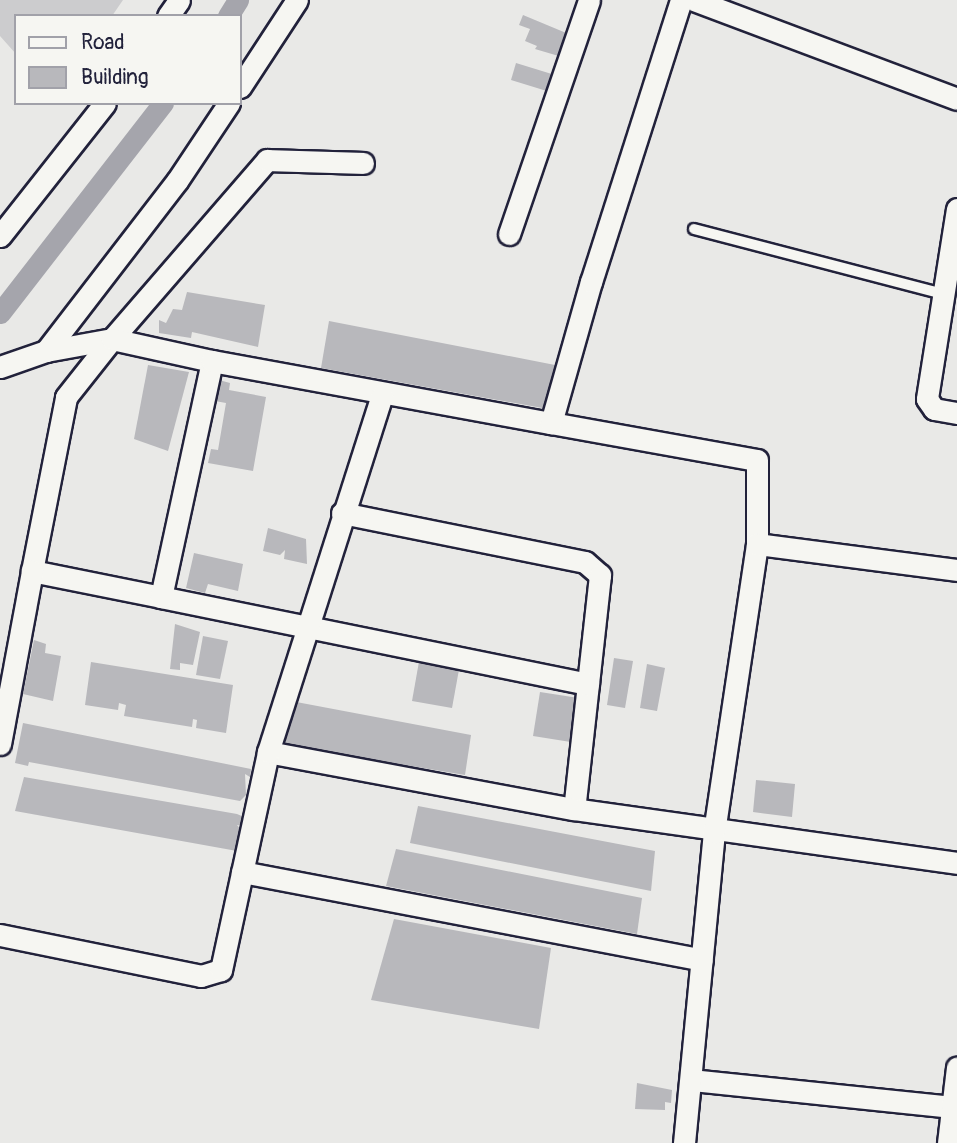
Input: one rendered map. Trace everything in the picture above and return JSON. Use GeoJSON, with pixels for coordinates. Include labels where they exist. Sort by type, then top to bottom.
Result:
{"type":"FeatureCollection","features":[{"type":"Feature","properties":{"kind":"street"},"geometry":{"type":"LineString","coordinates":[[242,84],[297,0]]}},
{"type":"Feature","properties":{"kind":"street"},"geometry":{"type":"LineString","coordinates":[[509,234],[589,0]]}},
{"type":"Feature","properties":{"kind":"street"},"geometry":{"type":"LineString","coordinates":[[551,423],[591,282],[681,0]]}},
{"type":"Feature","properties":{"kind":"street"},"geometry":{"type":"LineString","coordinates":[[694,0],[957,99]]}},
{"type":"Feature","properties":{"kind":"street"},"geometry":{"type":"LineString","coordinates":[[0,236],[103,105]]}},
{"type":"Feature","properties":{"kind":"street"},"geometry":{"type":"LineString","coordinates":[[46,351],[177,181],[228,105]]}},
{"type":"Feature","properties":{"kind":"street"},"geometry":{"type":"LineString","coordinates":[[0,744],[66,397],[112,339],[267,160],[363,163]]}},
{"type":"Feature","properties":{"kind":"street"},"geometry":{"type":"LineString","coordinates":[[957,209],[928,399],[934,410],[957,413]]}},
{"type":"Feature","properties":{"kind":"street"},"geometry":{"type":"LineString","coordinates":[[0,367],[46,351],[112,339],[382,395],[757,460],[757,544],[714,832],[684,1143]]}},
{"type":"Feature","properties":{"kind":"street"},"geometry":{"type":"LineString","coordinates":[[161,597],[212,361]]}},
{"type":"Feature","properties":{"kind":"street"},"geometry":{"type":"LineString","coordinates":[[0,935],[201,976],[215,975],[225,960],[268,751],[304,628],[382,395]]}},
{"type":"Feature","properties":{"kind":"street"},"geometry":{"type":"LineString","coordinates":[[342,513],[585,562],[600,575],[574,809]]}},
{"type":"Feature","properties":{"kind":"street"},"geometry":{"type":"LineString","coordinates":[[757,544],[957,570]]}},
{"type":"Feature","properties":{"kind":"street"},"geometry":{"type":"LineString","coordinates":[[32,570],[304,628],[588,684]]}},
{"type":"Feature","properties":{"kind":"street"},"geometry":{"type":"LineString","coordinates":[[268,751],[574,809],[714,832],[957,863]]}},
{"type":"Feature","properties":{"kind":"street"},"geometry":{"type":"LineString","coordinates":[[242,872],[702,960]]}},
{"type":"Feature","properties":{"kind":"street"},"geometry":{"type":"LineString","coordinates":[[947,1143],[957,1068]]}},
{"type":"Feature","properties":{"kind":"street"},"geometry":{"type":"LineString","coordinates":[[691,1080],[952,1107]]}},
{"type":"Feature","properties":{"kind":"lane"},"geometry":{"type":"LineString","coordinates":[[694,229],[944,294]]}},
{"type":"Feature","properties":{"kind":"shaded area"},"geometry":{"type":"Polygon","coordinates":[[[0,0],[123,0],[113,14],[14,14],[14,52],[0,36],[0,0]]]}},
{"type":"Feature","properties":{"kind":"building"},"geometry":{"type":"Polygon","coordinates":[[[523,15],[571,35],[562,57],[535,49],[537,46],[525,41],[530,29],[519,25],[523,15]]]}},
{"type":"Feature","properties":{"kind":"building"},"geometry":{"type":"Polygon","coordinates":[[[516,63],[555,75],[550,92],[511,80],[516,63]]]}},
{"type":"Feature","properties":{"kind":"building"},"geometry":{"type":"Polygon","coordinates":[[[187,292],[265,305],[258,347],[192,332],[191,338],[159,333],[159,320],[166,323],[173,309],[182,310],[187,292]]]}},
{"type":"Feature","properties":{"kind":"building"},"geometry":{"type":"Polygon","coordinates":[[[329,321],[555,365],[548,409],[321,368],[329,321]]]}},
{"type":"Feature","properties":{"kind":"building"},"geometry":{"type":"Polygon","coordinates":[[[148,365],[189,372],[168,451],[134,439],[148,365]]]}},
{"type":"Feature","properties":{"kind":"building"},"geometry":{"type":"Polygon","coordinates":[[[219,380],[230,383],[229,390],[266,397],[253,471],[208,463],[211,449],[218,450],[226,403],[215,401],[219,380]]]}},
{"type":"Feature","properties":{"kind":"building"},"geometry":{"type":"Polygon","coordinates":[[[268,528],[306,539],[307,564],[284,559],[285,550],[280,555],[263,551],[268,528]]]}},
{"type":"Feature","properties":{"kind":"building"},"geometry":{"type":"Polygon","coordinates":[[[194,553],[243,564],[238,591],[208,584],[205,593],[186,588],[194,553]]]}},
{"type":"Feature","properties":{"kind":"building"},"geometry":{"type":"Polygon","coordinates":[[[175,624],[200,632],[193,665],[180,663],[180,670],[170,669],[175,624]]]}},
{"type":"Feature","properties":{"kind":"building"},"geometry":{"type":"Polygon","coordinates":[[[203,636],[228,641],[220,679],[196,675],[203,636]]]}},
{"type":"Feature","properties":{"kind":"building"},"geometry":{"type":"Polygon","coordinates":[[[34,640],[46,644],[45,653],[61,656],[53,701],[23,694],[34,640]]]}},
{"type":"Feature","properties":{"kind":"building"},"geometry":{"type":"Polygon","coordinates":[[[420,656],[460,664],[452,708],[412,701],[420,656]]]}},
{"type":"Feature","properties":{"kind":"building"},"geometry":{"type":"Polygon","coordinates":[[[614,658],[633,661],[625,708],[607,705],[614,658]]]}},
{"type":"Feature","properties":{"kind":"building"},"geometry":{"type":"Polygon","coordinates":[[[91,662],[233,685],[226,733],[196,728],[197,720],[193,719],[192,727],[124,716],[126,705],[119,703],[118,710],[85,705],[91,662]]]}},
{"type":"Feature","properties":{"kind":"building"},"geometry":{"type":"Polygon","coordinates":[[[647,664],[665,668],[657,711],[640,708],[647,664]]]}},
{"type":"Feature","properties":{"kind":"building"},"geometry":{"type":"Polygon","coordinates":[[[540,692],[585,699],[577,743],[533,736],[540,692]]]}},
{"type":"Feature","properties":{"kind":"building"},"geometry":{"type":"Polygon","coordinates":[[[291,701],[471,735],[465,775],[285,745],[291,701]]]}},
{"type":"Feature","properties":{"kind":"building"},"geometry":{"type":"Polygon","coordinates":[[[23,723],[251,769],[250,777],[245,774],[246,795],[240,801],[29,762],[28,766],[15,763],[23,723]]]}},
{"type":"Feature","properties":{"kind":"building"},"geometry":{"type":"Polygon","coordinates":[[[24,777],[237,814],[244,817],[244,826],[237,825],[245,835],[237,851],[15,811],[24,777]]]}},
{"type":"Feature","properties":{"kind":"building"},"geometry":{"type":"Polygon","coordinates":[[[756,780],[795,784],[792,817],[753,812],[756,780]]]}},
{"type":"Feature","properties":{"kind":"building"},"geometry":{"type":"Polygon","coordinates":[[[418,806],[655,851],[651,891],[410,843],[418,806]]]}},
{"type":"Feature","properties":{"kind":"building"},"geometry":{"type":"Polygon","coordinates":[[[396,849],[642,898],[637,934],[386,886],[396,849]]]}},
{"type":"Feature","properties":{"kind":"building"},"geometry":{"type":"Polygon","coordinates":[[[394,919],[551,948],[539,1029],[371,1000],[394,919]]]}},
{"type":"Feature","properties":{"kind":"building"},"geometry":{"type":"Polygon","coordinates":[[[637,1083],[672,1090],[671,1103],[665,1102],[665,1110],[635,1109],[637,1083]]]}},
{"type":"Feature","properties":{"kind":"waterway"},"geometry":{"type":"LineString","coordinates":[[229,14],[238,0]]}},
{"type":"Feature","properties":{"kind":"waterway"},"geometry":{"type":"LineString","coordinates":[[0,313],[161,105]]}}]}
